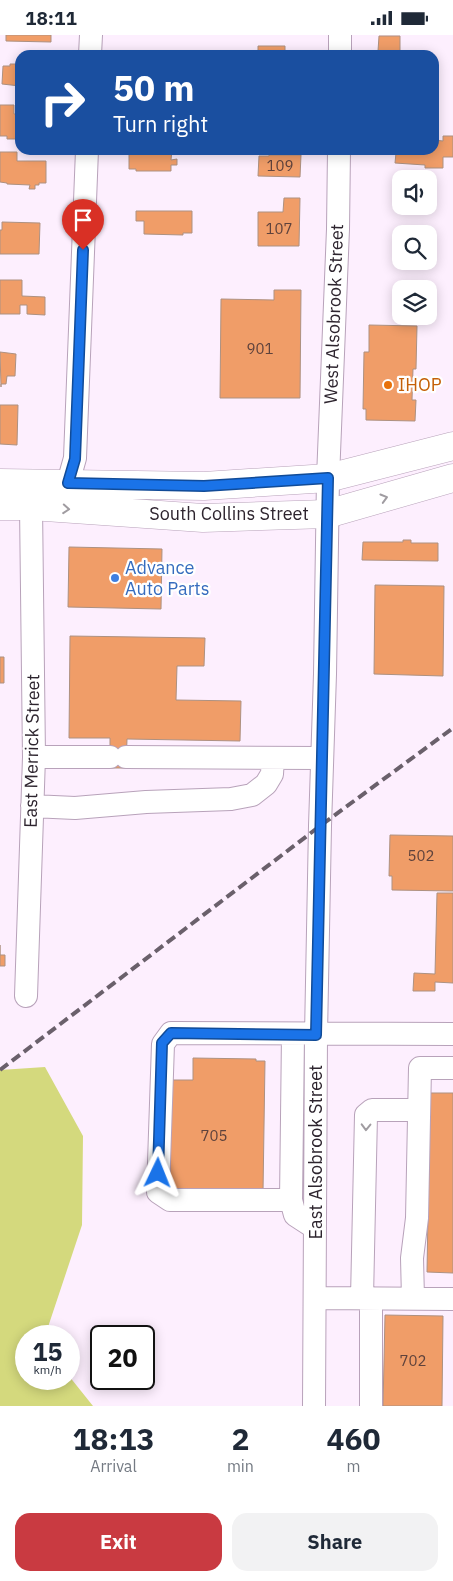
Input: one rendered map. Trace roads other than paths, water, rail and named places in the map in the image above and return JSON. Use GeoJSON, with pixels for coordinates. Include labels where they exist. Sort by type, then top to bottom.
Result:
{"type":"FeatureCollection","features":[{"type":"Feature","properties":{"kind":"main road","name":"South Collins Street"},"geometry":{"type":"LineString","coordinates":[[0,483],[204,486],[328,478],[453,447]]}},
{"type":"Feature","properties":{"kind":"main road"},"geometry":{"type":"LineString","coordinates":[[327,514],[371,481],[453,460]]}},
{"type":"Feature","properties":{"kind":"main road"},"geometry":{"type":"LineString","coordinates":[[159,515],[231,504],[282,501],[314,494],[328,478]]}},
{"type":"Feature","properties":{"kind":"main road","name":"South Collins Street"},"geometry":{"type":"LineString","coordinates":[[0,506],[32,506],[203,518],[327,514],[453,478]]}},
{"type":"Feature","properties":{"kind":"street"},"geometry":{"type":"LineString","coordinates":[[90,50],[91,35]]}},
{"type":"Feature","properties":{"kind":"street"},"geometry":{"type":"LineString","coordinates":[[340,35],[340,50]]}},
{"type":"Feature","properties":{"kind":"street"},"geometry":{"type":"LineString","coordinates":[[68,483],[75,459],[87,155]]}},
{"type":"Feature","properties":{"kind":"street","name":"West Alsobrook Street"},"geometry":{"type":"LineString","coordinates":[[328,478],[338,229],[339,155]]}},
{"type":"Feature","properties":{"kind":"street","name":"East Alsobrook Street"},"geometry":{"type":"LineString","coordinates":[[314,1406],[316,1035],[328,478]]}},
{"type":"Feature","properties":{"kind":"street","name":"East Merrick Street"},"geometry":{"type":"LineString","coordinates":[[26,996],[34,757],[32,506]]}},
{"type":"Feature","properties":{"kind":"street"},"geometry":{"type":"LineString","coordinates":[[34,757],[322,759]]}},
{"type":"Feature","properties":{"kind":"street"},"geometry":{"type":"LineString","coordinates":[[32,806],[74,808],[146,802],[231,799],[252,795],[266,784],[272,774],[273,758]]}},
{"type":"Feature","properties":{"kind":"street"},"geometry":{"type":"LineString","coordinates":[[291,1200],[170,1200],[158,1192],[162,1043],[171,1033],[293,1035],[453,1034]]}},
{"type":"Feature","properties":{"kind":"street"},"geometry":{"type":"LineString","coordinates":[[413,1298],[412,1258],[416,1218],[420,1034]]}},
{"type":"Feature","properties":{"kind":"street"},"geometry":{"type":"LineString","coordinates":[[293,1035],[291,1200],[295,1215],[315,1228]]}},
{"type":"Feature","properties":{"kind":"street"},"geometry":{"type":"LineString","coordinates":[[420,1068],[453,1068]]}},
{"type":"Feature","properties":{"kind":"street"},"geometry":{"type":"LineString","coordinates":[[371,1406],[367,1298],[366,1115],[372,1110],[419,1110]]}},
{"type":"Feature","properties":{"kind":"street"},"geometry":{"type":"LineString","coordinates":[[314,1298],[453,1299]]}},
{"type":"Feature","properties":{"kind":"railway"},"geometry":{"type":"LineString","coordinates":[[0,1070],[320,826],[453,728]]}},
{"type":"Feature","properties":{"kind":"place","name":"IHOP"},"geometry":{"type":"Point","coordinates":[388,385]}},
{"type":"Feature","properties":{"kind":"place","name":"Advance Auto Parts"},"geometry":{"type":"Point","coordinates":[115,578]}}]}
